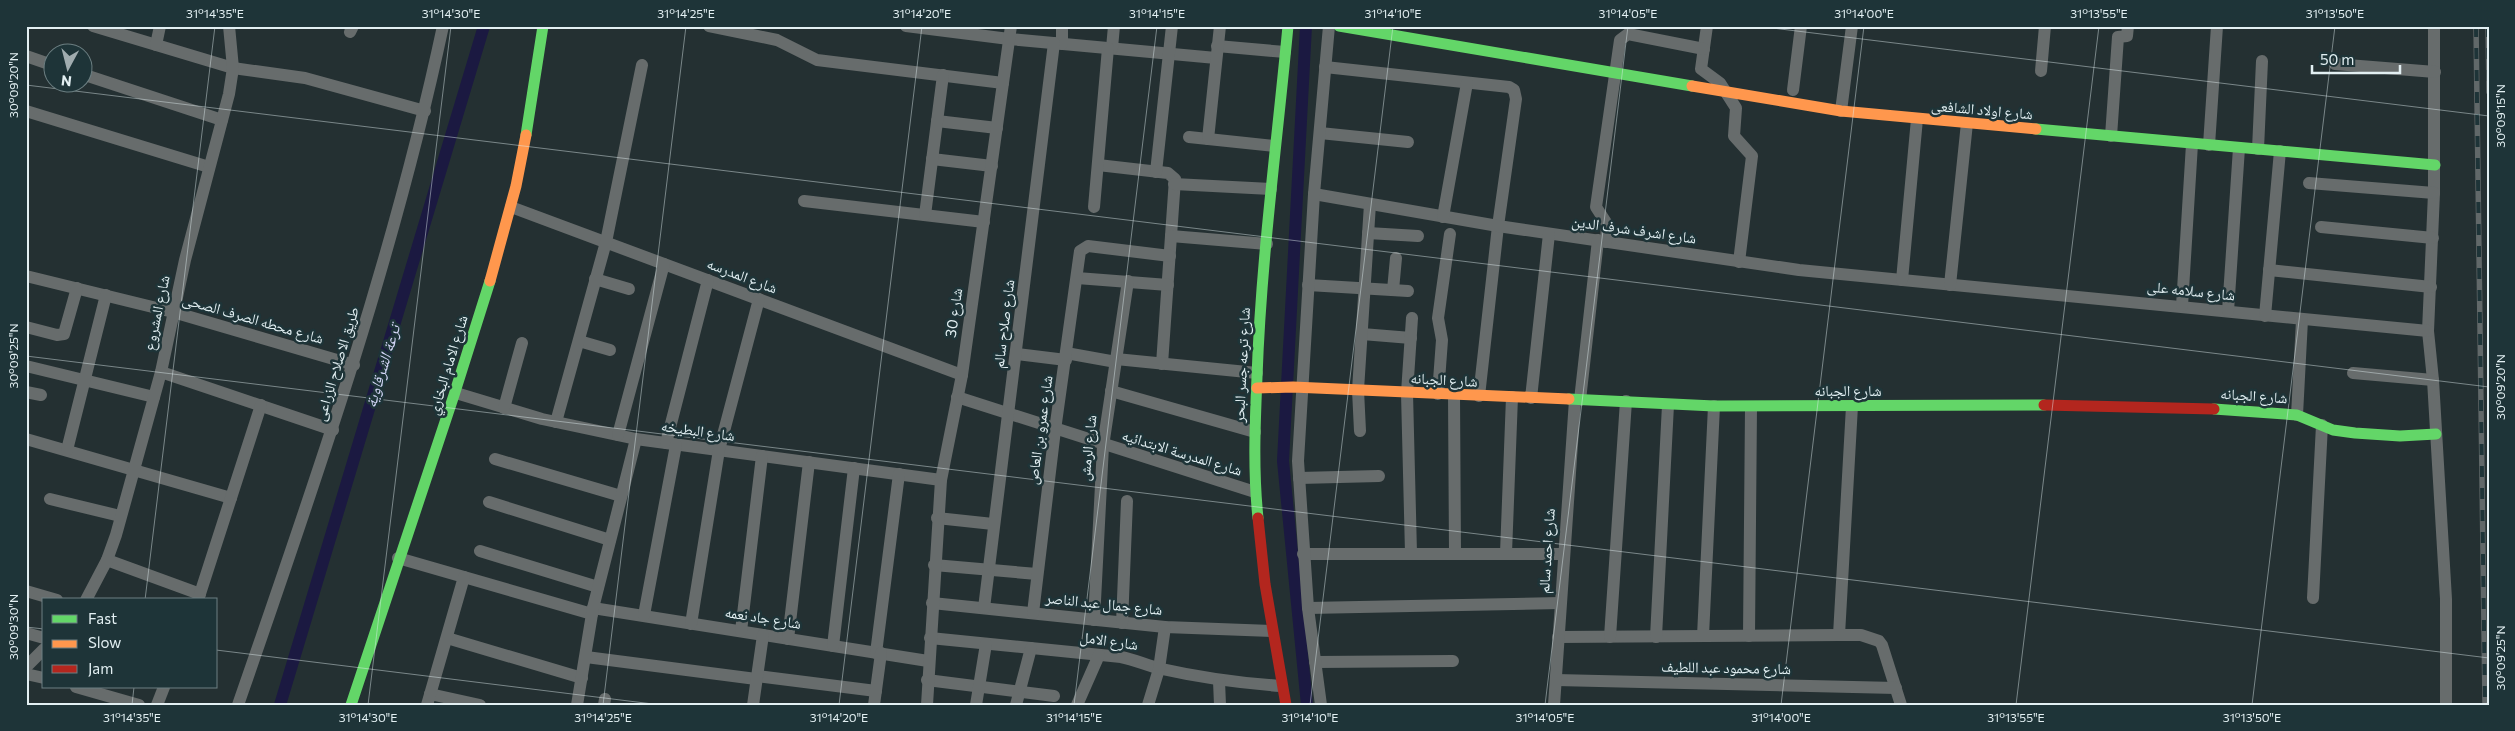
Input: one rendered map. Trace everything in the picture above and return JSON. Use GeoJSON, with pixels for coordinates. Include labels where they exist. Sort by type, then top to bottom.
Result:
{"type":"FeatureCollection","features":[{"type":"Feature","properties":{"kind":"street"},"geometry":{"type":"LineString","coordinates":[[93,26],[117,30],[156,45],[233,68],[304,78],[425,111]]}},
{"type":"Feature","properties":{"kind":"street"},"geometry":{"type":"LineString","coordinates":[[156,45],[160,26]]}},
{"type":"Feature","properties":{"kind":"street","name":"شارع المشروع"},"geometry":{"type":"LineString","coordinates":[[87,598],[107,560],[161,372],[172,312],[222,120],[233,68],[229,26]]}},
{"type":"Feature","properties":{"kind":"street","name":"طريق الاصلاح الزراعى"},"geometry":{"type":"LineString","coordinates":[[238,705],[354,365],[398,216],[425,111],[443,26]]}},
{"type":"Feature","properties":{"kind":"street","name":"شارع الامام البخاري"},"geometry":{"type":"LineString","coordinates":[[351,705],[398,558],[456,393],[511,207],[543,26]]}},
{"type":"Feature","properties":{"kind":"street"},"geometry":{"type":"LineString","coordinates":[[709,26],[777,40],[817,60],[1002,83]]}},
{"type":"Feature","properties":{"kind":"street"},"geometry":{"type":"LineString","coordinates":[[906,26],[1009,39],[1169,53],[1285,52]]}},
{"type":"Feature","properties":{"kind":"street","name":"شارع 30"},"geometry":{"type":"LineString","coordinates":[[926,705],[941,480],[962,375],[1011,26]]}},
{"type":"Feature","properties":{"kind":"street","name":"شارع صلاح سالم"},"geometry":{"type":"LineString","coordinates":[[984,608],[993,524],[1062,26]]}},
{"type":"Feature","properties":{"kind":"street"},"geometry":{"type":"LineString","coordinates":[[1094,207],[1110,48],[1114,26]]}},
{"type":"Feature","properties":{"kind":"street"},"geometry":{"type":"LineString","coordinates":[[1156,172],[1172,26]]}},
{"type":"Feature","properties":{"kind":"street"},"geometry":{"type":"LineString","coordinates":[[1208,139],[1220,26]]}},
{"type":"Feature","properties":{"kind":"street","name":"شارع ترعه جسر البحر"},"geometry":{"type":"LineString","coordinates":[[1286,705],[1272,631],[1255,492],[1255,432],[1256,388],[1267,244],[1288,26]]}},
{"type":"Feature","properties":{"kind":"street"},"geometry":{"type":"LineString","coordinates":[[1321,705],[1303,554],[1297,387],[1308,285],[1329,26]]}},
{"type":"Feature","properties":{"kind":"street","name":"شارع اولاد الشافعى"},"geometry":{"type":"LineString","coordinates":[[1340,26],[1529,57],[1725,93],[1841,111],[2435,165]]}},
{"type":"Feature","properties":{"kind":"street"},"geometry":{"type":"LineString","coordinates":[[1707,26],[1702,68],[1716,79],[1736,110],[1735,139],[1751,152],[1753,160],[1739,262]]}},
{"type":"Feature","properties":{"kind":"street"},"geometry":{"type":"LineString","coordinates":[[1793,90],[1801,26]]}},
{"type":"Feature","properties":{"kind":"street"},"geometry":{"type":"LineString","coordinates":[[1841,111],[1852,26]]}},
{"type":"Feature","properties":{"kind":"street"},"geometry":{"type":"LineString","coordinates":[[2041,71],[2045,26]]}},
{"type":"Feature","properties":{"kind":"street"},"geometry":{"type":"LineString","coordinates":[[2111,136],[2118,37],[2127,36],[2128,26]]}},
{"type":"Feature","properties":{"kind":"street"},"geometry":{"type":"LineString","coordinates":[[2209,145],[2217,26]]}},
{"type":"Feature","properties":{"kind":"street"},"geometry":{"type":"LineString","coordinates":[[2434,26],[2435,165],[2428,331],[2433,380],[2446,598],[2446,705]]}},
{"type":"Feature","properties":{"kind":"street","name":"شارع احمد سالم"},"geometry":{"type":"LineString","coordinates":[[1554,705],[1562,554],[1577,400],[1606,224],[1597,210],[1596,204],[1620,40],[1628,34],[1704,48]]}},
{"type":"Feature","properties":{"kind":"street"},"geometry":{"type":"LineString","coordinates":[[26,56],[42,62]]}},
{"type":"Feature","properties":{"kind":"street"},"geometry":{"type":"LineString","coordinates":[[2258,149],[2262,61]]}},
{"type":"Feature","properties":{"kind":"street"},"geometry":{"type":"LineString","coordinates":[[2335,64],[2434,72]]}},
{"type":"Feature","properties":{"kind":"street"},"geometry":{"type":"LineString","coordinates":[[556,422],[606,242],[642,65]]}},
{"type":"Feature","properties":{"kind":"street"},"geometry":{"type":"LineString","coordinates":[[1325,67],[1509,87],[1514,90],[1516,99],[1498,226],[1479,396]]}},
{"type":"Feature","properties":{"kind":"street"},"geometry":{"type":"LineString","coordinates":[[925,215],[943,75]]}},
{"type":"Feature","properties":{"kind":"street"},"geometry":{"type":"LineString","coordinates":[[92,77],[222,120]]}},
{"type":"Feature","properties":{"kind":"street"},"geometry":{"type":"LineString","coordinates":[[1443,217],[1467,83]]}},
{"type":"Feature","properties":{"kind":"street"},"geometry":{"type":"LineString","coordinates":[[26,111],[210,167]]}},
{"type":"Feature","properties":{"kind":"street"},"geometry":{"type":"LineString","coordinates":[[1902,280],[1917,119]]}},
{"type":"Feature","properties":{"kind":"street"},"geometry":{"type":"LineString","coordinates":[[937,121],[997,128]]}},
{"type":"Feature","properties":{"kind":"street"},"geometry":{"type":"LineString","coordinates":[[1950,285],[1967,123]]}},
{"type":"Feature","properties":{"kind":"street"},"geometry":{"type":"LineString","coordinates":[[1320,133],[1408,142]]}},
{"type":"Feature","properties":{"kind":"street"},"geometry":{"type":"LineString","coordinates":[[1189,137],[1275,146]]}},
{"type":"Feature","properties":{"kind":"street"},"geometry":{"type":"LineString","coordinates":[[2182,306],[2192,144]]}},
{"type":"Feature","properties":{"kind":"street"},"geometry":{"type":"LineString","coordinates":[[2228,311],[2239,148]]}},
{"type":"Feature","properties":{"kind":"street"},"geometry":{"type":"LineString","coordinates":[[2265,316],[2280,151]]}},
{"type":"Feature","properties":{"kind":"street"},"geometry":{"type":"LineString","coordinates":[[932,159],[992,166]]}},
{"type":"Feature","properties":{"kind":"street"},"geometry":{"type":"LineString","coordinates":[[1098,164],[1171,174],[1174,182],[1162,364]]}},
{"type":"Feature","properties":{"kind":"street"},"geometry":{"type":"LineString","coordinates":[[1174,182],[1272,189]]}},
{"type":"Feature","properties":{"kind":"street"},"geometry":{"type":"LineString","coordinates":[[2310,183],[2434,193]]}},
{"type":"Feature","properties":{"kind":"street","name":"شارع اشرف شرف الدين"},"geometry":{"type":"LineString","coordinates":[[1314,194],[1498,226],[1739,262],[1950,285]]}},
{"type":"Feature","properties":{"kind":"street"},"geometry":{"type":"LineString","coordinates":[[804,201],[984,222]]}},
{"type":"Feature","properties":{"kind":"street"},"geometry":{"type":"LineString","coordinates":[[1360,431],[1358,390],[1370,204]]}},
{"type":"Feature","properties":{"kind":"street","name":"شارع المدرسه"},"geometry":{"type":"LineString","coordinates":[[511,207],[962,375]]}},
{"type":"Feature","properties":{"kind":"street"},"geometry":{"type":"LineString","coordinates":[[2321,227],[2433,238]]}},
{"type":"Feature","properties":{"kind":"street"},"geometry":{"type":"LineString","coordinates":[[1368,232],[1418,236]]}},
{"type":"Feature","properties":{"kind":"street"},"geometry":{"type":"LineString","coordinates":[[1438,394],[1442,340],[1438,318],[1450,234]]}},
{"type":"Feature","properties":{"kind":"street"},"geometry":{"type":"LineString","coordinates":[[1531,398],[1549,234]]}},
{"type":"Feature","properties":{"kind":"street"},"geometry":{"type":"LineString","coordinates":[[1171,236],[1267,244]]}},
{"type":"Feature","properties":{"kind":"street","name":"شارع عمرو بن العاص"},"geometry":{"type":"LineString","coordinates":[[1033,613],[1055,430],[1080,251],[1088,246],[1170,256]]}},
{"type":"Feature","properties":{"kind":"street"},"geometry":{"type":"LineString","coordinates":[[1394,290],[1396,258]]}},
{"type":"Feature","properties":{"kind":"street"},"geometry":{"type":"LineString","coordinates":[[618,435],[664,264]]}},
{"type":"Feature","properties":{"kind":"street"},"geometry":{"type":"LineString","coordinates":[[2269,270],[2430,287]]}},
{"type":"Feature","properties":{"kind":"street","name":"شارع محطه الصرف الصحى"},"geometry":{"type":"LineString","coordinates":[[26,276],[172,312],[354,365]]}},
{"type":"Feature","properties":{"kind":"street"},"geometry":{"type":"LineString","coordinates":[[1077,278],[1168,285]]}},
{"type":"Feature","properties":{"kind":"street"},"geometry":{"type":"LineString","coordinates":[[595,279],[629,289]]}},
{"type":"Feature","properties":{"kind":"street"},"geometry":{"type":"LineString","coordinates":[[644,615],[671,444],[708,280]]}},
{"type":"Feature","properties":{"kind":"street","name":"شارع الرمش"},"geometry":{"type":"LineString","coordinates":[[1094,620],[1103,446],[1128,281]]}},
{"type":"Feature","properties":{"kind":"street"},"geometry":{"type":"LineString","coordinates":[[1308,285],[1408,291]]}},
{"type":"Feature","properties":{"kind":"street","name":"شارع سلامه على"},"geometry":{"type":"LineString","coordinates":[[1950,285],[2428,331]]}},
{"type":"Feature","properties":{"kind":"street"},"geometry":{"type":"LineString","coordinates":[[26,327],[57,335],[64,334],[77,288]]}},
{"type":"Feature","properties":{"kind":"street"},"geometry":{"type":"LineString","coordinates":[[67,450],[106,295]]}},
{"type":"Feature","properties":{"kind":"street"},"geometry":{"type":"LineString","coordinates":[[692,624],[719,450],[759,299]]}},
{"type":"Feature","properties":{"kind":"street"},"geometry":{"type":"LineString","coordinates":[[1411,553],[1408,393],[1412,318]]}},
{"type":"Feature","properties":{"kind":"street"},"geometry":{"type":"LineString","coordinates":[[2297,415],[2302,320]]}},
{"type":"Feature","properties":{"kind":"street"},"geometry":{"type":"LineString","coordinates":[[1362,334],[1410,338]]}},
{"type":"Feature","properties":{"kind":"street"},"geometry":{"type":"LineString","coordinates":[[579,341],[610,350]]}},
{"type":"Feature","properties":{"kind":"street"},"geometry":{"type":"LineString","coordinates":[[504,408],[522,343]]}},
{"type":"Feature","properties":{"kind":"street"},"geometry":{"type":"LineString","coordinates":[[1016,354],[1066,356],[1257,373]]}},
{"type":"Feature","properties":{"kind":"street"},"geometry":{"type":"LineString","coordinates":[[26,366],[154,397]]}},
{"type":"Feature","properties":{"kind":"street"},"geometry":{"type":"LineString","coordinates":[[161,372],[333,430]]}},
{"type":"Feature","properties":{"kind":"street"},"geometry":{"type":"LineString","coordinates":[[2353,373],[2433,380]]}},
{"type":"Feature","properties":{"kind":"street","name":"شارع الجبانه"},"geometry":{"type":"LineString","coordinates":[[1256,388],[1297,387],[1668,405],[1751,407],[2022,405],[2216,409],[2297,415],[2322,426],[2355,434],[2400,436],[2436,434]]}},
{"type":"Feature","properties":{"kind":"street"},"geometry":{"type":"LineString","coordinates":[[1112,391],[1255,432]]}},
{"type":"Feature","properties":{"kind":"street"},"geometry":{"type":"LineString","coordinates":[[26,392],[41,395]]}},
{"type":"Feature","properties":{"kind":"street","name":"شارع البطيخه"},"geometry":{"type":"LineString","coordinates":[[456,393],[556,422],[636,439],[941,480]]}},
{"type":"Feature","properties":{"kind":"street"},"geometry":{"type":"LineString","coordinates":[[1454,395],[1455,553]]}},
{"type":"Feature","properties":{"kind":"street"},"geometry":{"type":"LineString","coordinates":[[1506,553],[1512,397]]}},
{"type":"Feature","properties":{"kind":"street","name":"شارع المدرسة الابتدائيه"},"geometry":{"type":"LineString","coordinates":[[957,398],[1103,446],[1255,492]]}},
{"type":"Feature","properties":{"kind":"street"},"geometry":{"type":"LineString","coordinates":[[1610,637],[1626,402]]}},
{"type":"Feature","properties":{"kind":"street"},"geometry":{"type":"LineString","coordinates":[[107,560],[199,597],[261,405]]}},
{"type":"Feature","properties":{"kind":"street"},"geometry":{"type":"LineString","coordinates":[[1656,637],[1668,405]]}},
{"type":"Feature","properties":{"kind":"street"},"geometry":{"type":"LineString","coordinates":[[1704,636],[1714,406]]}},
{"type":"Feature","properties":{"kind":"street"},"geometry":{"type":"LineString","coordinates":[[1840,635],[1852,406]]}},
{"type":"Feature","properties":{"kind":"street"},"geometry":{"type":"LineString","coordinates":[[1750,636],[1751,407]]}},
{"type":"Feature","properties":{"kind":"street"},"geometry":{"type":"LineString","coordinates":[[2313,598],[2322,426]]}},
{"type":"Feature","properties":{"kind":"street"},"geometry":{"type":"LineString","coordinates":[[26,439],[231,498]]}},
{"type":"Feature","properties":{"kind":"street"},"geometry":{"type":"LineString","coordinates":[[577,705],[592,611],[636,439]]}},
{"type":"Feature","properties":{"kind":"street"},"geometry":{"type":"LineString","coordinates":[[741,631],[762,456]]}},
{"type":"Feature","properties":{"kind":"street"},"geometry":{"type":"LineString","coordinates":[[496,459],[621,496]]}},
{"type":"Feature","properties":{"kind":"street"},"geometry":{"type":"LineString","coordinates":[[788,639],[809,462]]}},
{"type":"Feature","properties":{"kind":"street"},"geometry":{"type":"LineString","coordinates":[[833,646],[854,468]]}},
{"type":"Feature","properties":{"kind":"street"},"geometry":{"type":"LineString","coordinates":[[874,705],[898,474]]}},
{"type":"Feature","properties":{"kind":"street"},"geometry":{"type":"LineString","coordinates":[[1299,478],[1379,476]]}},
{"type":"Feature","properties":{"kind":"street"},"geometry":{"type":"LineString","coordinates":[[50,499],[120,516]]}},
{"type":"Feature","properties":{"kind":"street"},"geometry":{"type":"LineString","coordinates":[[1122,623],[1127,501]]}},
{"type":"Feature","properties":{"kind":"street"},"geometry":{"type":"LineString","coordinates":[[489,502],[610,540]]}},
{"type":"Feature","properties":{"kind":"street"},"geometry":{"type":"LineString","coordinates":[[937,518],[993,524]]}},
{"type":"Feature","properties":{"kind":"street"},"geometry":{"type":"LineString","coordinates":[[480,551],[598,587]]}},
{"type":"Feature","properties":{"kind":"street"},"geometry":{"type":"LineString","coordinates":[[1303,554],[1562,554]]}},
{"type":"Feature","properties":{"kind":"street","name":"شارع جاد نعمه"},"geometry":{"type":"LineString","coordinates":[[398,558],[592,611],[644,615],[928,661]]}},
{"type":"Feature","properties":{"kind":"street"},"geometry":{"type":"LineString","coordinates":[[934,565],[1038,574]]}},
{"type":"Feature","properties":{"kind":"street"},"geometry":{"type":"LineString","coordinates":[[464,577],[428,700],[480,705]]}},
{"type":"Feature","properties":{"kind":"street"},"geometry":{"type":"LineString","coordinates":[[26,591],[50,598]]}},
{"type":"Feature","properties":{"kind":"street"},"geometry":{"type":"LineString","coordinates":[[1308,608],[1560,602]]}},
{"type":"Feature","properties":{"kind":"street","name":"شارع جمال عبد الناصر"},"geometry":{"type":"LineString","coordinates":[[932,603],[1165,628],[1272,631]]}},
{"type":"Feature","properties":{"kind":"street"},"geometry":{"type":"LineString","coordinates":[[1148,705],[1159,669],[1165,628]]}},
{"type":"Feature","properties":{"kind":"street"},"geometry":{"type":"LineString","coordinates":[[26,633],[42,637]]}},
{"type":"Feature","properties":{"kind":"street"},"geometry":{"type":"LineString","coordinates":[[753,705],[763,635]]}},
{"type":"Feature","properties":{"kind":"street"},"geometry":{"type":"LineString","coordinates":[[1558,638],[1840,635],[1872,637],[1882,645],[1901,705]]}},
{"type":"Feature","properties":{"kind":"street"},"geometry":{"type":"LineString","coordinates":[[447,638],[582,678]]}},
{"type":"Feature","properties":{"kind":"street","name":"شارع الامل"},"geometry":{"type":"LineString","coordinates":[[930,638],[1099,655],[1135,660],[1159,669],[1219,681],[1281,686]]}},
{"type":"Feature","properties":{"kind":"street"},"geometry":{"type":"LineString","coordinates":[[976,705],[986,644]]}},
{"type":"Feature","properties":{"kind":"street"},"geometry":{"type":"LineString","coordinates":[[1016,705],[1031,648]]}},
{"type":"Feature","properties":{"kind":"street"},"geometry":{"type":"LineString","coordinates":[[26,666],[42,650]]}},
{"type":"Feature","properties":{"kind":"street"},"geometry":{"type":"LineString","coordinates":[[1077,705],[1099,655]]}},
{"type":"Feature","properties":{"kind":"street"},"geometry":{"type":"LineString","coordinates":[[586,657],[876,691]]}},
{"type":"Feature","properties":{"kind":"street"},"geometry":{"type":"LineString","coordinates":[[1315,662],[1453,661]]}},
{"type":"Feature","properties":{"kind":"street"},"geometry":{"type":"LineString","coordinates":[[26,674],[42,678]]}},
{"type":"Feature","properties":{"kind":"street"},"geometry":{"type":"LineString","coordinates":[[927,680],[1054,696]]}},
{"type":"Feature","properties":{"kind":"street","name":"شارع محمود عبد اللطيف"},"geometry":{"type":"LineString","coordinates":[[1556,680],[1896,688]]}},
{"type":"Feature","properties":{"kind":"street"},"geometry":{"type":"LineString","coordinates":[[1219,681],[1220,705]]}},
{"type":"Feature","properties":{"kind":"street"},"geometry":{"type":"LineString","coordinates":[[80,688],[140,705]]}},
{"type":"Feature","properties":{"kind":"street"},"geometry":{"type":"LineString","coordinates":[[157,705],[164,688]]}},
{"type":"Feature","properties":{"kind":"waterway","name":"ترعة الشرقاوية"},"geometry":{"type":"LineString","coordinates":[[280,705],[484,26]]}},
{"type":"Feature","properties":{"kind":"waterway"},"geometry":{"type":"LineString","coordinates":[[1306,26],[1283,461],[1307,705]]}},
{"type":"Feature","properties":{"kind":"railway"},"geometry":{"type":"LineString","coordinates":[[2476,26],[2485,705]]}},
{"type":"Feature","properties":{"kind":"railway"},"geometry":{"type":"LineString","coordinates":[[2488,26],[2489,92]]}},
{"type":"Feature","properties":{"kind":"traffic: fast"},"geometry":{"type":"LineString","coordinates":[[526,135],[543,26]]}},
{"type":"Feature","properties":{"kind":"traffic: fast"},"geometry":{"type":"LineString","coordinates":[[1258,518],[1255,448],[1259,333],[1288,26]]}},
{"type":"Feature","properties":{"kind":"traffic: fast"},"geometry":{"type":"LineString","coordinates":[[1339,26],[1692,86]]}},
{"type":"Feature","properties":{"kind":"traffic: fast"},"geometry":{"type":"LineString","coordinates":[[2036,129],[2435,165]]}},
{"type":"Feature","properties":{"kind":"traffic: fast"},"geometry":{"type":"LineString","coordinates":[[351,705],[490,281]]}},
{"type":"Feature","properties":{"kind":"traffic: fast"},"geometry":{"type":"LineString","coordinates":[[1569,399],[1714,406],[2044,405]]}},
{"type":"Feature","properties":{"kind":"traffic: fast"},"geometry":{"type":"LineString","coordinates":[[2214,409],[2297,415],[2333,430],[2355,433],[2400,436],[2436,434]]}},
{"type":"Feature","properties":{"kind":"traffic: slow"},"geometry":{"type":"LineString","coordinates":[[1692,86],[1841,111],[2036,129]]}},
{"type":"Feature","properties":{"kind":"traffic: slow"},"geometry":{"type":"LineString","coordinates":[[490,281],[516,186],[526,135]]}},
{"type":"Feature","properties":{"kind":"traffic: slow"},"geometry":{"type":"LineString","coordinates":[[1257,388],[1293,387],[1569,399]]}},
{"type":"Feature","properties":{"kind":"traffic: jam"},"geometry":{"type":"LineString","coordinates":[[2044,405],[2214,409]]}},
{"type":"Feature","properties":{"kind":"traffic: jam"},"geometry":{"type":"LineString","coordinates":[[1258,518],[1265,584],[1286,705]]}}]}
